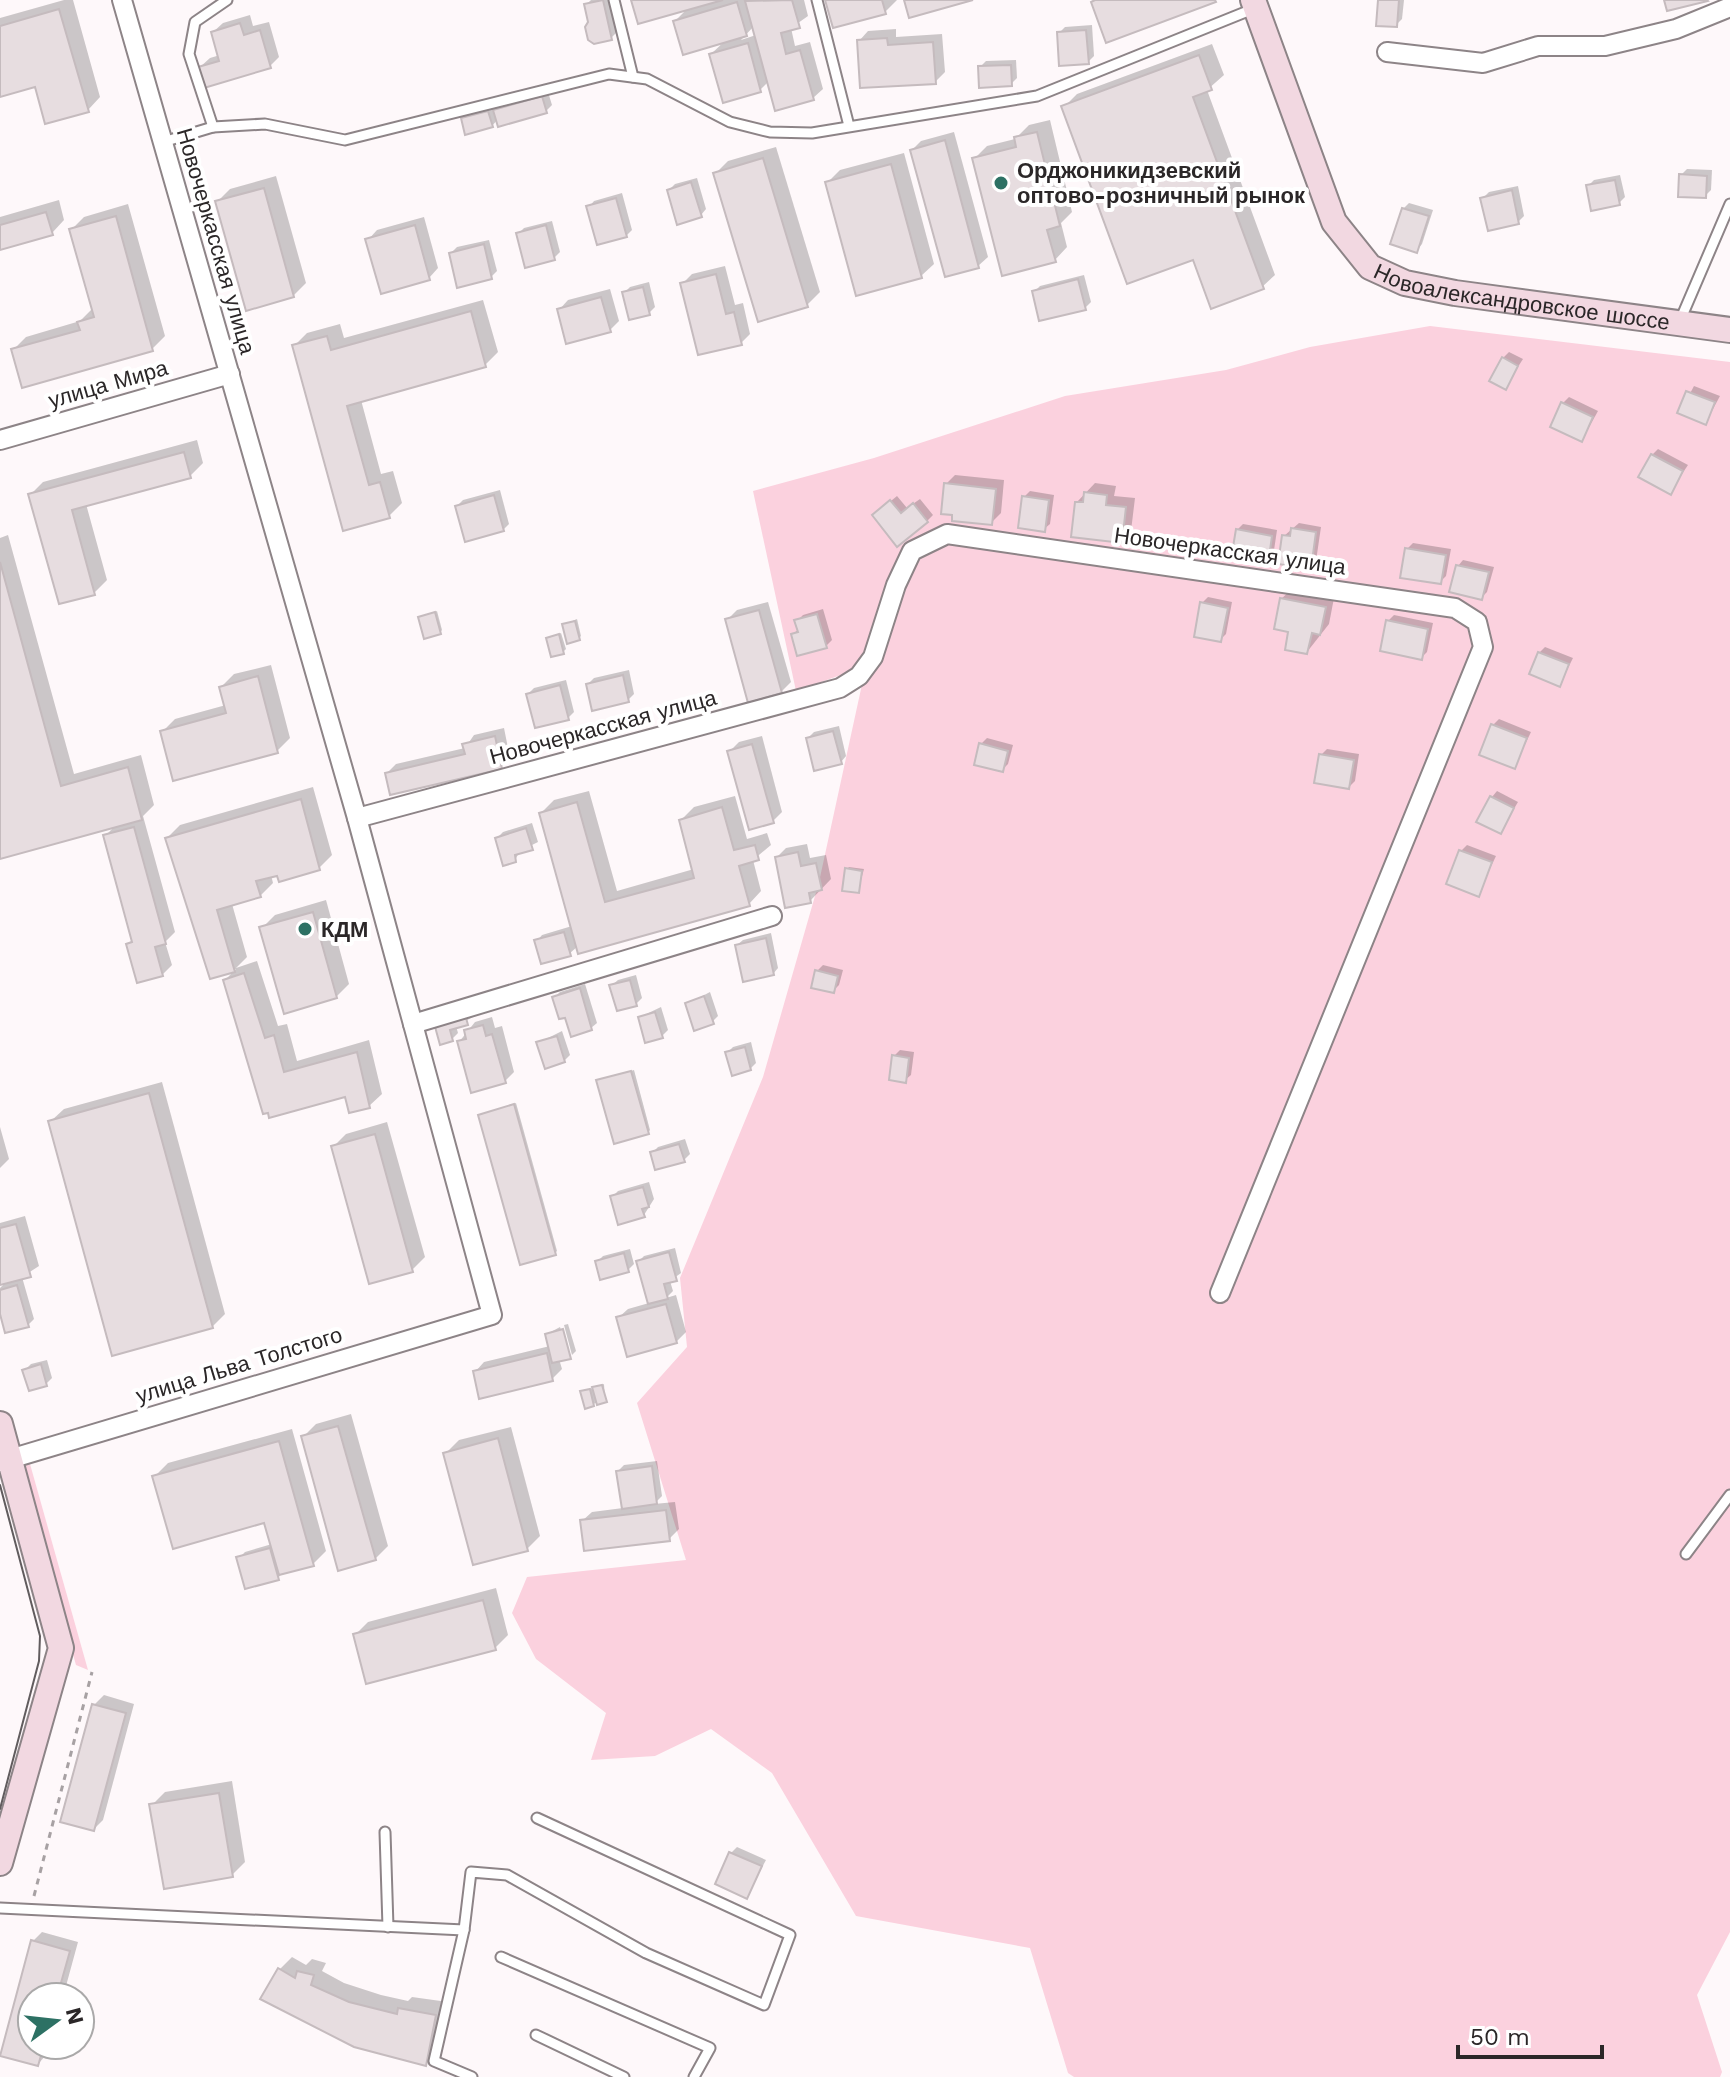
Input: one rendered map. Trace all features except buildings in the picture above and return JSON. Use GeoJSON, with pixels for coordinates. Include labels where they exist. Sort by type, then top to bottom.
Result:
{"type":"FeatureCollection","features":[{"type":"Feature","properties":{"kind":"main road","name":"Новоалександровское шоссе"},"geometry":{"type":"LineString","coordinates":[[1254,4],[1334,222],[1370,267],[1405,283],[1455,293],[1730,330]]}},
{"type":"Feature","properties":{"kind":"main road"},"geometry":{"type":"LineString","coordinates":[[0,1424],[5,1460],[61,1648],[0,1863]]}},
{"type":"Feature","properties":{"kind":"street","name":"Новочеркасская улица"},"geometry":{"type":"LineString","coordinates":[[122,0],[357,818],[492,1315]]}},
{"type":"Feature","properties":{"kind":"street"},"geometry":{"type":"LineString","coordinates":[[1387,52],[1483,63],[1538,46],[1605,46],[1676,29],[1730,7]]}},
{"type":"Feature","properties":{"kind":"street","name":"улица Мира"},"geometry":{"type":"LineString","coordinates":[[0,440],[230,374]]}},
{"type":"Feature","properties":{"kind":"street","name":"Новочеркасская улица"},"geometry":{"type":"LineString","coordinates":[[357,818],[840,688],[859,676],[873,657],[896,585],[912,551],[947,534],[1455,608],[1477,622],[1483,647],[1220,1293]]}},
{"type":"Feature","properties":{"kind":"street"},"geometry":{"type":"LineString","coordinates":[[413,1024],[772,916]]}},
{"type":"Feature","properties":{"kind":"street","name":"улица Льва Толстого"},"geometry":{"type":"LineString","coordinates":[[5,1460],[492,1315]]}},
{"type":"Feature","properties":{"kind":"lane"},"geometry":{"type":"LineString","coordinates":[[213,127],[189,54],[195,22],[227,0]]}},
{"type":"Feature","properties":{"kind":"lane"},"geometry":{"type":"LineString","coordinates":[[614,0],[633,77]]}},
{"type":"Feature","properties":{"kind":"lane"},"geometry":{"type":"LineString","coordinates":[[817,0],[849,126]]}},
{"type":"Feature","properties":{"kind":"lane"},"geometry":{"type":"LineString","coordinates":[[163,142],[213,127],[265,124],[345,140],[609,74],[647,79],[730,122],[770,132],[812,133],[1037,96],[1254,4]]}},
{"type":"Feature","properties":{"kind":"lane"},"geometry":{"type":"LineString","coordinates":[[1679,323],[1730,204]]}},
{"type":"Feature","properties":{"kind":"lane"},"geometry":{"type":"LineString","coordinates":[[1686,1554],[1730,1495]]}},
{"type":"Feature","properties":{"kind":"lane"},"geometry":{"type":"LineString","coordinates":[[472,2077],[434,2061],[464,1930],[471,1872],[507,1875],[646,1953],[764,2005],[790,1935],[537,1818]]}},
{"type":"Feature","properties":{"kind":"lane"},"geometry":{"type":"LineString","coordinates":[[385,1832],[388,1927]]}},
{"type":"Feature","properties":{"kind":"lane"},"geometry":{"type":"LineString","coordinates":[[0,1908],[464,1930]]}},
{"type":"Feature","properties":{"kind":"lane"},"geometry":{"type":"LineString","coordinates":[[501,1957],[710,2048],[694,2077]]}},
{"type":"Feature","properties":{"kind":"lane"},"geometry":{"type":"LineString","coordinates":[[536,2035],[624,2077]]}},
{"type":"Feature","properties":{"kind":"path"},"geometry":{"type":"LineString","coordinates":[[31,1909],[92,1672]]}},
{"type":"Feature","properties":{"kind":"shaded area"},"geometry":{"type":"Polygon","coordinates":[[[1430,326],[1730,362],[1730,1932],[1697,1995],[1722,2072],[1720,2077],[1074,2077],[1068,2073],[1030,1948],[856,1916],[772,1773],[711,1729],[655,1756],[591,1760],[606,1713],[536,1659],[512,1613],[527,1577],[686,1560],[637,1403],[687,1347],[680,1278],[763,1077],[819,882],[866,666],[796,691],[753,491],[874,458],[1065,396],[1226,370],[1310,347],[1430,326]]]}},
{"type":"Feature","properties":{"kind":"shaded area"},"geometry":{"type":"Polygon","coordinates":[[[30,1464],[88,1670],[76,1665],[20,1467],[30,1464]]]}},
{"type":"Feature","properties":{"kind":"tram line"},"geometry":{"type":"LineString","coordinates":[[0,1485],[40,1636],[39,1661],[0,1809]]}},
{"type":"Feature","properties":{"kind":"place","name":"Орджоникидзевский оптово-розничный рынок"},"geometry":{"type":"Point","coordinates":[1001,183]}},
{"type":"Feature","properties":{"kind":"place","name":"КДМ"},"geometry":{"type":"Point","coordinates":[305,929]}}]}
